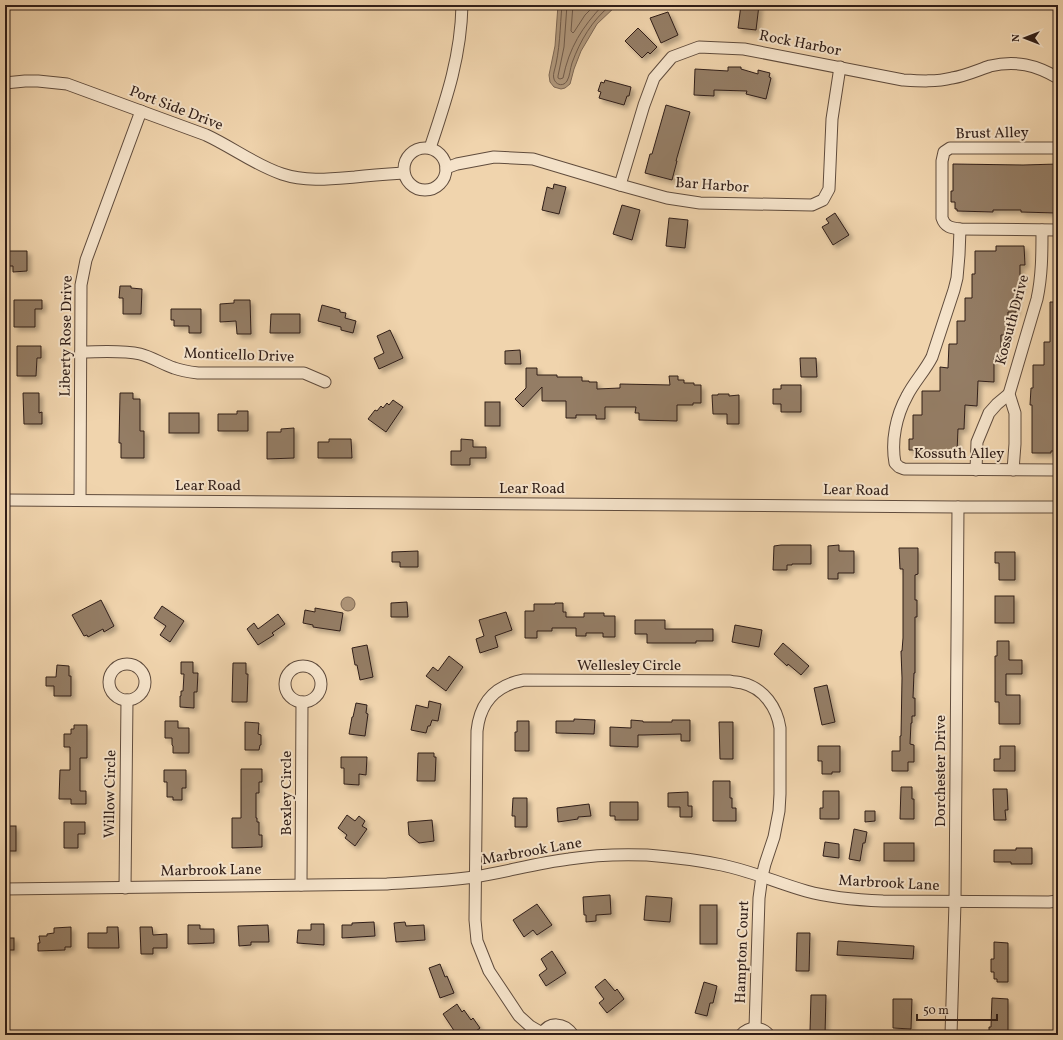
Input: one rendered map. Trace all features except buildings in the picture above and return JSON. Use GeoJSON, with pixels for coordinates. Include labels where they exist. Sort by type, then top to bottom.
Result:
{"type":"FeatureCollection","features":[{"type":"Feature","properties":{"kind":"street"},"geometry":{"type":"LineString","coordinates":[[430,148],[454,71],[462,5]]}},
{"type":"Feature","properties":{"kind":"street","name":"Rock Harbor"},"geometry":{"type":"LineString","coordinates":[[620,185],[644,105],[654,78],[672,57],[699,47],[744,49],[903,80],[937,81],[953,78],[990,66],[1016,63],[1028,64],[1058,78]]}},
{"type":"Feature","properties":{"kind":"street","name":"Bar Harbor"},"geometry":{"type":"LineString","coordinates":[[446,168],[457,164],[494,157],[533,159],[667,198],[700,203],[812,205],[823,200],[829,189],[832,119],[840,67]]}},
{"type":"Feature","properties":{"kind":"street","name":"Port Side Drive"},"geometry":{"type":"LineString","coordinates":[[5,84],[25,81],[67,84],[206,134],[258,163],[282,174],[293,177],[334,179],[404,173]]}},
{"type":"Feature","properties":{"kind":"street","name":"Liberty Rose Drive"},"geometry":{"type":"LineString","coordinates":[[80,500],[81,285],[86,260],[141,111]]}},
{"type":"Feature","properties":{"kind":"street"},"geometry":{"type":"LineString","coordinates":[[423,148],[430,148],[442,155],[446,168],[446,175],[442,182],[431,190],[417,189],[406,179],[404,173],[406,159],[410,153],[423,148]]}},
{"type":"Feature","properties":{"kind":"street","name":"Brust Alley"},"geometry":{"type":"LineString","coordinates":[[960,229],[947,226],[943,223],[942,161],[944,152],[950,148],[1058,148]]}},
{"type":"Feature","properties":{"kind":"street"},"geometry":{"type":"LineString","coordinates":[[960,229],[1058,230]]}},
{"type":"Feature","properties":{"kind":"street","name":"Kossuth Alley"},"geometry":{"type":"LineString","coordinates":[[960,229],[958,267],[954,290],[932,357],[907,396],[897,420],[895,431],[895,463],[904,469],[1058,470]]}},
{"type":"Feature","properties":{"kind":"street","name":"Kossuth Drive"},"geometry":{"type":"LineString","coordinates":[[1009,394],[1038,293],[1041,274],[1042,230]]}},
{"type":"Feature","properties":{"kind":"street","name":"Monticello Drive"},"geometry":{"type":"LineString","coordinates":[[81,352],[125,352],[138,354],[150,357],[185,372],[304,373],[325,382]]}},
{"type":"Feature","properties":{"kind":"street"},"geometry":{"type":"LineString","coordinates":[[976,470],[977,442],[989,413],[1009,394],[1015,414],[1013,470]]}},
{"type":"Feature","properties":{"kind":"street","name":"Lear Road"},"geometry":{"type":"LineString","coordinates":[[5,500],[1058,507]]}},
{"type":"Feature","properties":{"kind":"street","name":"Dorchester Drive"},"geometry":{"type":"LineString","coordinates":[[951,1035],[955,902],[958,507]]}},
{"type":"Feature","properties":{"kind":"street","name":"Wellesley Circle"},"geometry":{"type":"LineString","coordinates":[[541,1034],[519,1016],[492,975],[484,961],[475,931],[477,731],[480,714],[486,702],[495,692],[506,685],[524,680],[730,681],[743,683],[759,691],[769,700],[776,711],[780,728],[779,811],[774,837],[762,876]]}},
{"type":"Feature","properties":{"kind":"street","name":"Willow Circle"},"geometry":{"type":"LineString","coordinates":[[125,888],[127,700]]}},
{"type":"Feature","properties":{"kind":"street","name":"Bexley Circle"},"geometry":{"type":"LineString","coordinates":[[301,885],[302,702]]}},
{"type":"Feature","properties":{"kind":"street","name":"Marbrook Lane"},"geometry":{"type":"LineString","coordinates":[[5,889],[387,884],[475,876],[570,859],[608,855],[646,855],[722,865],[807,891],[832,897],[858,900],[955,902],[1058,901]]}},
{"type":"Feature","properties":{"kind":"street","name":"Hampton Court"},"geometry":{"type":"LineString","coordinates":[[755,1028],[759,898],[762,876]]}},
{"type":"Feature","properties":{"kind":"street"},"geometry":{"type":"LineString","coordinates":[[541,1034],[553,1025],[561,1025],[567,1028],[573,1035]]}},
{"type":"Feature","properties":{"kind":"street"},"geometry":{"type":"LineString","coordinates":[[741,1035],[750,1029],[755,1028],[761,1029],[768,1035]]}},
{"type":"Feature","properties":{"kind":"water"},"geometry":{"type":"Polygon","coordinates":[[[558,5],[617,5],[597,24],[581,51],[570,84],[561,89],[554,87],[550,82],[549,75],[555,46],[558,5]]]}},
{"type":"Feature","properties":{"kind":"water"},"geometry":{"type":"Polygon","coordinates":[[[345,597],[351,597],[355,601],[355,607],[351,611],[345,611],[341,607],[341,601],[345,597]]]}}]}
